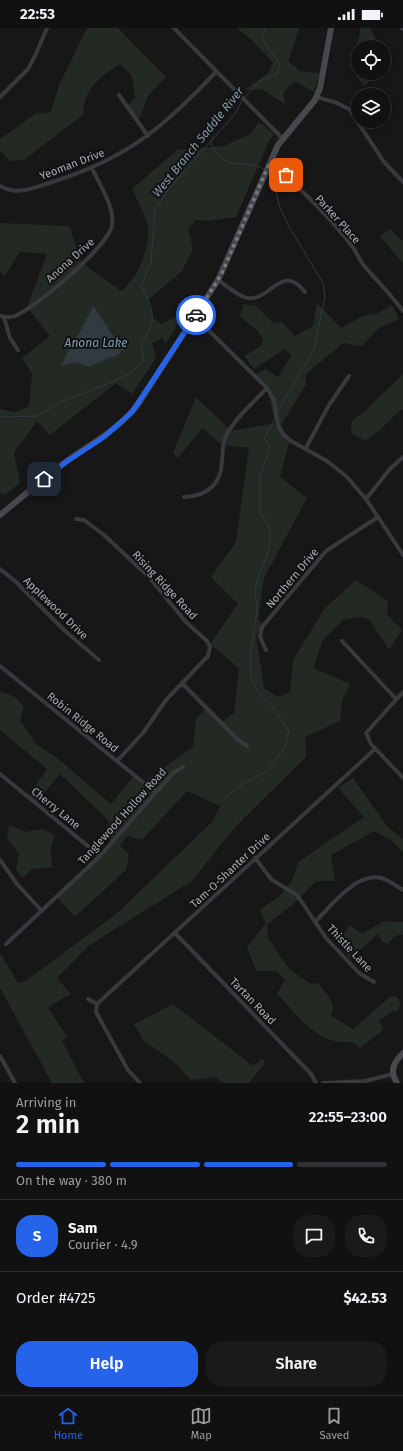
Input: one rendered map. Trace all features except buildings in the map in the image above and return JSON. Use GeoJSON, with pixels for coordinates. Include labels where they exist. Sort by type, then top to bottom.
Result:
{"type":"FeatureCollection","features":[{"type":"Feature","properties":{"kind":"street"},"geometry":{"type":"LineString","coordinates":[[0,97],[28,68],[47,28]]}},
{"type":"Feature","properties":{"kind":"street"},"geometry":{"type":"LineString","coordinates":[[174,28],[246,104],[282,138]]}},
{"type":"Feature","properties":{"kind":"street"},"geometry":{"type":"LineString","coordinates":[[0,515],[60,466],[104,437],[128,416],[195,317],[218,280],[267,167],[282,138],[308,110],[317,97],[331,28]]}},
{"type":"Feature","properties":{"kind":"street","name":"Yeoman Drive"},"geometry":{"type":"LineString","coordinates":[[0,186],[12,191],[24,191],[92,168],[122,153],[148,136],[174,115],[216,72]]}},
{"type":"Feature","properties":{"kind":"street"},"geometry":{"type":"LineString","coordinates":[[118,95],[148,136]]}},
{"type":"Feature","properties":{"kind":"street"},"geometry":{"type":"LineString","coordinates":[[317,97],[337,103],[348,109],[384,162],[403,182]]}},
{"type":"Feature","properties":{"kind":"street","name":"Parker Place"},"geometry":{"type":"LineString","coordinates":[[267,167],[286,175],[338,230],[353,247],[366,268],[378,280],[403,311]]}},
{"type":"Feature","properties":{"kind":"street","name":"Anona Drive"},"geometry":{"type":"LineString","coordinates":[[2,316],[18,314],[53,288],[91,257],[109,235],[112,226],[112,215],[92,168]]}},
{"type":"Feature","properties":{"kind":"street"},"geometry":{"type":"LineString","coordinates":[[218,280],[242,296],[250,298],[257,296],[279,283],[288,281],[296,282],[305,292]]}},
{"type":"Feature","properties":{"kind":"street"},"geometry":{"type":"LineString","coordinates":[[2,316],[10,338],[18,350]]}},
{"type":"Feature","properties":{"kind":"street"},"geometry":{"type":"LineString","coordinates":[[195,317],[267,388],[276,410],[280,430],[286,437],[306,448],[337,469],[366,499],[403,556]]}},
{"type":"Feature","properties":{"kind":"street"},"geometry":{"type":"LineString","coordinates":[[306,448],[329,405],[350,376]]}},
{"type":"Feature","properties":{"kind":"street"},"geometry":{"type":"LineString","coordinates":[[184,497],[203,494],[216,482],[222,465],[222,446],[227,434],[267,388]]}},
{"type":"Feature","properties":{"kind":"street"},"geometry":{"type":"LineString","coordinates":[[366,499],[390,469],[403,457]]}},
{"type":"Feature","properties":{"kind":"street","name":"Northern Drive"},"geometry":{"type":"LineString","coordinates":[[266,650],[260,637],[262,627],[314,565],[326,551],[378,517]]}},
{"type":"Feature","properties":{"kind":"street","name":"Rising Ridge Road"},"geometry":{"type":"LineString","coordinates":[[76,519],[84,520],[104,535],[149,577],[186,622],[207,641],[210,647],[208,656],[182,683]]}},
{"type":"Feature","properties":{"kind":"street","name":"Applewood Drive"},"geometry":{"type":"LineString","coordinates":[[0,569],[15,580],[64,630],[99,660]]}},
{"type":"Feature","properties":{"kind":"street"},"geometry":{"type":"LineString","coordinates":[[342,641],[396,699]]}},
{"type":"Feature","properties":{"kind":"street","name":"Robin Ridge Road"},"geometry":{"type":"LineString","coordinates":[[0,666],[155,792]]}},
{"type":"Feature","properties":{"kind":"street"},"geometry":{"type":"LineString","coordinates":[[117,761],[136,741],[166,700],[182,683],[237,739],[247,746]]}},
{"type":"Feature","properties":{"kind":"street"},"geometry":{"type":"LineString","coordinates":[[403,692],[366,733],[375,749],[403,778]]}},
{"type":"Feature","properties":{"kind":"street","name":"Tam-O-Shanter Drive"},"geometry":{"type":"LineString","coordinates":[[97,1004],[375,749]]}},
{"type":"Feature","properties":{"kind":"street","name":"Tanglewood Hollow Road"},"geometry":{"type":"LineString","coordinates":[[6,944],[100,856],[155,792],[174,773],[183,767]]}},
{"type":"Feature","properties":{"kind":"street","name":"Cherry Lane"},"geometry":{"type":"LineString","coordinates":[[0,774],[100,856]]}},
{"type":"Feature","properties":{"kind":"street","name":"Thistle Lane"},"geometry":{"type":"LineString","coordinates":[[256,858],[272,880],[292,892],[304,906],[326,938],[359,973],[374,982]]}},
{"type":"Feature","properties":{"kind":"street"},"geometry":{"type":"LineString","coordinates":[[0,860],[17,884],[42,911]]}},
{"type":"Feature","properties":{"kind":"street"},"geometry":{"type":"LineString","coordinates":[[315,922],[353,884],[364,879],[381,878],[403,890]]}},
{"type":"Feature","properties":{"kind":"street","name":"Tartan Road"},"geometry":{"type":"LineString","coordinates":[[175,933],[311,1074],[316,1083]]}},
{"type":"Feature","properties":{"kind":"street"},"geometry":{"type":"LineString","coordinates":[[88,999],[97,1004],[96,1012],[124,1063],[140,1083]]}},
{"type":"Feature","properties":{"kind":"street"},"geometry":{"type":"LineString","coordinates":[[397,1083],[393,1074],[395,1062],[403,1053]]}},
{"type":"Feature","properties":{"kind":"street"},"geometry":{"type":"LineString","coordinates":[[0,1056],[15,1083]]}},
{"type":"Feature","properties":{"kind":"street"},"geometry":{"type":"LineString","coordinates":[[323,1083],[365,1081],[393,1074]]}},
{"type":"Feature","properties":{"kind":"shaded area"},"geometry":{"type":"Polygon","coordinates":[[[87,28],[118,28],[166,77],[148,96],[139,119],[128,106],[135,97],[132,76],[120,64],[99,79],[94,85],[86,98],[83,115],[24,160],[10,161],[0,150],[0,139],[35,114],[51,112],[59,85],[87,28]]]}},
{"type":"Feature","properties":{"kind":"shaded area"},"geometry":{"type":"Polygon","coordinates":[[[237,28],[299,28],[288,61],[300,71],[320,73],[314,92],[294,81],[283,93],[286,105],[262,89],[245,90],[268,73],[273,63],[252,40],[237,28]]]}},
{"type":"Feature","properties":{"kind":"shaded area"},"geometry":{"type":"Polygon","coordinates":[[[361,28],[370,28],[376,40],[358,40],[361,28]]]}},
{"type":"Feature","properties":{"kind":"shaded area"},"geometry":{"type":"Polygon","coordinates":[[[359,80],[370,80],[365,86],[359,80]]]}},
{"type":"Feature","properties":{"kind":"shaded area"},"geometry":{"type":"Polygon","coordinates":[[[259,122],[274,134],[269,141],[236,217],[208,221],[196,220],[188,229],[193,249],[182,271],[148,300],[153,318],[162,324],[187,310],[166,343],[162,338],[152,343],[156,358],[132,394],[116,383],[50,435],[37,421],[14,453],[20,483],[5,495],[0,493],[0,409],[15,412],[29,406],[32,374],[22,358],[50,336],[27,307],[47,254],[20,252],[5,276],[0,271],[0,223],[69,226],[82,263],[121,291],[133,279],[141,263],[147,246],[148,237],[146,220],[132,189],[177,150],[224,146],[250,134],[259,122]]]}},
{"type":"Feature","properties":{"kind":"shaded area"},"geometry":{"type":"Polygon","coordinates":[[[390,229],[403,241],[403,264],[380,236],[390,229]]]}},
{"type":"Feature","properties":{"kind":"shaded area"},"geometry":{"type":"Polygon","coordinates":[[[317,303],[341,328],[363,316],[378,313],[392,305],[399,319],[379,328],[362,346],[343,343],[306,374],[306,384],[279,429],[290,440],[280,477],[307,498],[264,578],[258,619],[263,625],[256,636],[264,688],[278,697],[290,692],[293,660],[325,608],[356,580],[388,601],[387,615],[402,630],[389,650],[369,619],[360,617],[343,620],[323,640],[313,668],[350,684],[342,701],[340,721],[305,737],[306,757],[234,828],[192,881],[88,946],[57,978],[71,994],[48,1007],[67,1037],[62,1041],[84,1083],[52,1083],[0,988],[0,953],[18,983],[24,982],[116,914],[212,822],[220,806],[187,791],[142,840],[127,836],[120,846],[129,854],[126,870],[75,917],[57,897],[111,841],[106,837],[109,821],[60,774],[36,803],[28,796],[47,769],[0,730],[0,691],[15,697],[24,706],[20,720],[37,745],[56,757],[111,804],[134,776],[142,783],[193,747],[196,719],[206,708],[220,723],[234,713],[239,668],[210,644],[238,604],[211,577],[236,542],[249,448],[222,445],[202,428],[178,458],[173,453],[196,397],[231,431],[275,423],[267,386],[255,375],[265,369],[278,377],[291,356],[285,349],[254,369],[244,356],[261,346],[263,340],[257,330],[240,317],[243,304],[256,306],[273,323],[282,322],[295,336],[313,326],[317,303]]]}},
{"type":"Feature","properties":{"kind":"shaded area"},"geometry":{"type":"Polygon","coordinates":[[[403,374],[403,410],[400,410],[380,430],[365,441],[351,433],[352,421],[366,410],[403,374]]]}},
{"type":"Feature","properties":{"kind":"shaded area"},"geometry":{"type":"Polygon","coordinates":[[[353,778],[387,826],[403,839],[403,852],[391,840],[374,831],[331,855],[335,881],[316,881],[298,900],[267,925],[268,938],[288,967],[311,984],[318,983],[332,1002],[333,1011],[331,1016],[353,1029],[391,996],[397,997],[401,1004],[397,1012],[393,1011],[379,1021],[383,1028],[382,1031],[360,1048],[353,1042],[340,1042],[319,1035],[310,1028],[277,994],[285,980],[276,971],[256,971],[247,947],[266,923],[260,910],[280,895],[289,885],[296,871],[298,862],[364,817],[338,788],[353,778]]]}},
{"type":"Feature","properties":{"kind":"shaded area"},"geometry":{"type":"Polygon","coordinates":[[[9,825],[25,832],[42,829],[55,835],[50,850],[53,867],[33,869],[22,878],[16,870],[19,854],[7,838],[9,825]]]}},
{"type":"Feature","properties":{"kind":"shaded area"},"geometry":{"type":"Polygon","coordinates":[[[384,921],[403,922],[403,935],[401,934],[394,937],[388,944],[382,942],[378,934],[350,959],[337,942],[350,925],[362,934],[384,921]]]}},
{"type":"Feature","properties":{"kind":"shaded area"},"geometry":{"type":"Polygon","coordinates":[[[173,1004],[253,1066],[263,1058],[265,1063],[249,1083],[223,1083],[216,1077],[191,1080],[174,1062],[143,1040],[134,1024],[173,1004]]]}},
{"type":"Feature","properties":{"kind":"water","name":"Anona Lake"},"geometry":{"type":"Polygon","coordinates":[[[93,305],[113,336],[125,347],[117,356],[108,358],[89,367],[77,362],[61,366],[86,321],[93,305]]]}},
{"type":"Feature","properties":{"kind":"waterway","name":"West Branch Saddle River"},"geometry":{"type":"LineString","coordinates":[[245,97],[260,81],[276,75],[280,64],[262,39],[265,28]]}},
{"type":"Feature","properties":{"kind":"waterway","name":"West Branch Saddle River"},"geometry":{"type":"LineString","coordinates":[[0,417],[37,416],[61,402],[129,374],[144,361],[141,344],[150,328],[152,315],[149,302],[141,286],[151,263],[155,210],[167,191],[235,114],[243,99]]}},
{"type":"Feature","properties":{"kind":"waterway"},"geometry":{"type":"LineString","coordinates":[[213,137],[211,143],[216,152],[228,162],[256,166],[264,169]]}},
{"type":"Feature","properties":{"kind":"waterway"},"geometry":{"type":"LineString","coordinates":[[269,172],[275,186],[279,205],[288,225],[323,283],[325,297],[314,349],[278,411]]}},
{"type":"Feature","properties":{"kind":"waterway"},"geometry":{"type":"LineString","coordinates":[[225,798],[241,785],[266,772],[285,747],[289,731],[271,705],[254,685],[250,671],[257,607],[255,589],[270,541],[270,532],[267,523],[260,513],[260,476],[270,448],[264,438],[275,418]]}},
{"type":"Feature","properties":{"kind":"way so far"},"geometry":{"type":"LineString","coordinates":[[196,315],[222,273],[270,162],[286,175]]}},
{"type":"Feature","properties":{"kind":"route"},"geometry":{"type":"LineString","coordinates":[[44,479],[66,462],[104,437],[132,412],[196,315]]}}]}
